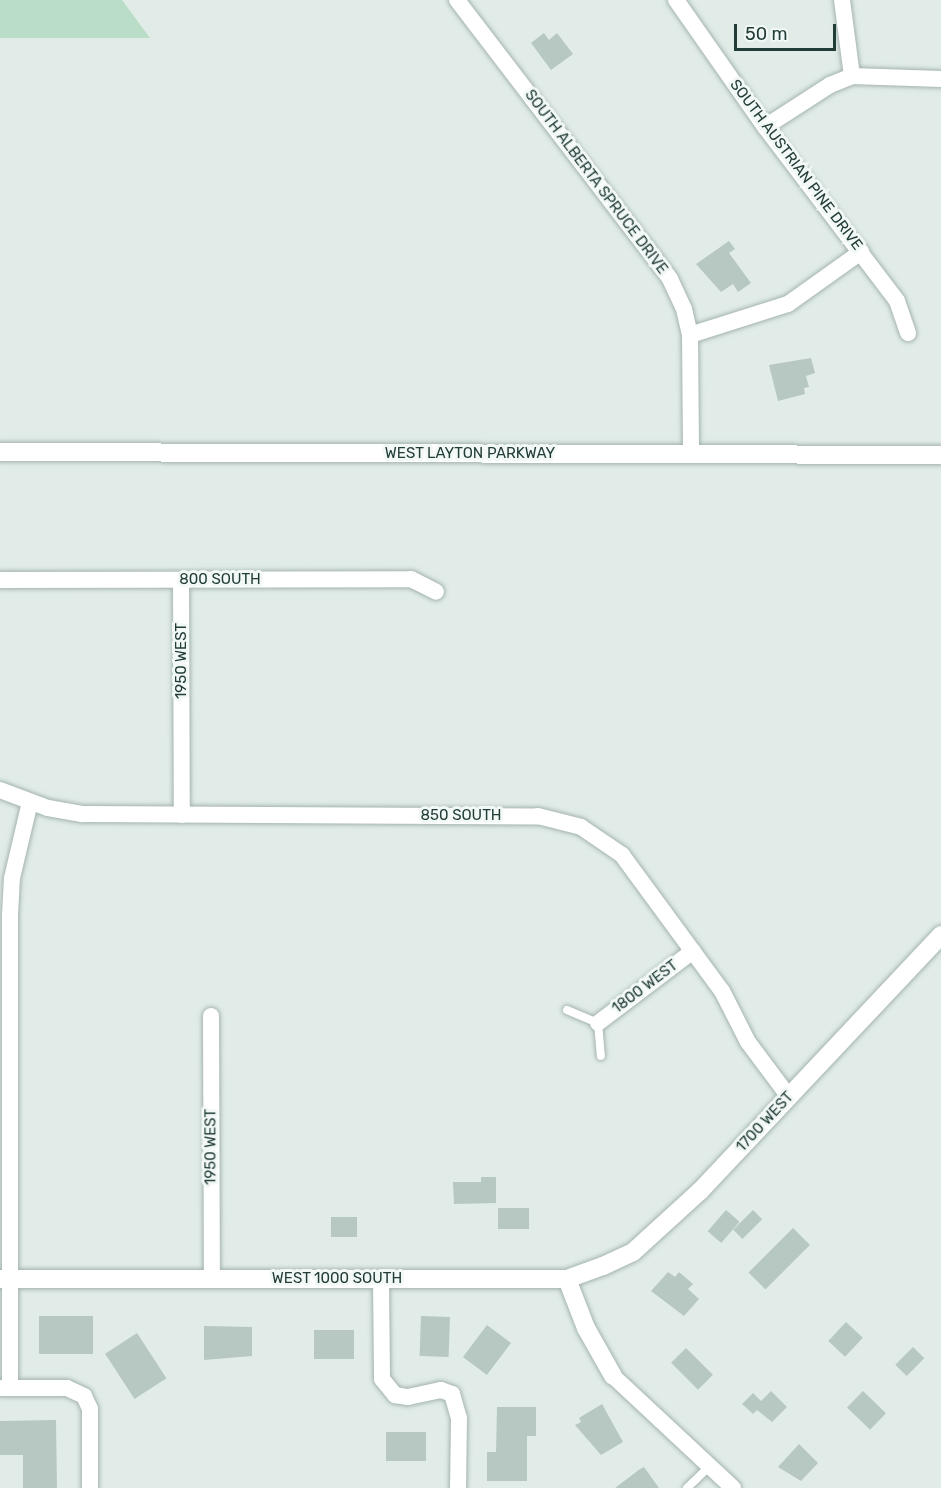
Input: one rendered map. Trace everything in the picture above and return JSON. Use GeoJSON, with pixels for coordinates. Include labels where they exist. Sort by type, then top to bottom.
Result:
{"type":"FeatureCollection","features":[{"type":"Feature","properties":{"kind":"street","name":"SOUTH ALBERTA SPRUCE DRIVE"},"geometry":{"type":"LineString","coordinates":[[457,0],[670,279],[684,309],[690,335],[691,454]]}},
{"type":"Feature","properties":{"kind":"street","name":"SOUTH AUSTRIAN PINE DRIVE"},"geometry":{"type":"LineString","coordinates":[[676,0],[765,128],[897,301],[908,333]]}},
{"type":"Feature","properties":{"kind":"street"},"geometry":{"type":"LineString","coordinates":[[842,0],[852,76]]}},
{"type":"Feature","properties":{"kind":"street"},"geometry":{"type":"LineString","coordinates":[[765,128],[830,85],[852,76],[941,79]]}},
{"type":"Feature","properties":{"kind":"street"},"geometry":{"type":"LineString","coordinates":[[690,335],[788,304],[861,252]]}},
{"type":"Feature","properties":{"kind":"street","name":"WEST LAYTON PARKWAY"},"geometry":{"type":"LineString","coordinates":[[0,452],[941,455]]}},
{"type":"Feature","properties":{"kind":"street","name":"800 SOUTH"},"geometry":{"type":"LineString","coordinates":[[0,580],[411,579],[436,592]]}},
{"type":"Feature","properties":{"kind":"street","name":"1950 WEST"},"geometry":{"type":"LineString","coordinates":[[181,580],[182,815]]}},
{"type":"Feature","properties":{"kind":"street","name":"850 SOUTH"},"geometry":{"type":"LineString","coordinates":[[0,790],[30,802],[83,814],[538,816],[567,821],[596,834],[622,855],[722,991],[748,1042],[789,1097]]}},
{"type":"Feature","properties":{"kind":"street"},"geometry":{"type":"LineString","coordinates":[[30,802],[12,878],[9,915],[4,1164],[5,1388],[67,1388],[84,1396],[90,1409],[90,1488]]}},
{"type":"Feature","properties":{"kind":"street","name":"1700 WEST"},"geometry":{"type":"LineString","coordinates":[[567,1279],[633,1252],[659,1231],[789,1097],[941,934]]}},
{"type":"Feature","properties":{"kind":"street","name":"1800 WEST"},"geometry":{"type":"LineString","coordinates":[[598,1023],[693,951]]}},
{"type":"Feature","properties":{"kind":"street","name":"1950 WEST"},"geometry":{"type":"LineString","coordinates":[[211,1016],[212,1278]]}},
{"type":"Feature","properties":{"kind":"street","name":"WEST 1000 SOUTH"},"geometry":{"type":"LineString","coordinates":[[4,1279],[567,1279]]}},
{"type":"Feature","properties":{"kind":"street"},"geometry":{"type":"LineString","coordinates":[[567,1279],[586,1328],[613,1376],[733,1488]]}},
{"type":"Feature","properties":{"kind":"street"},"geometry":{"type":"LineString","coordinates":[[381,1280],[382,1379],[394,1395],[408,1397],[441,1390],[452,1394],[459,1418],[458,1488]]}},
{"type":"Feature","properties":{"kind":"lane"},"geometry":{"type":"LineString","coordinates":[[567,1010],[598,1023],[601,1056]]}},
{"type":"Feature","properties":{"kind":"lane"},"geometry":{"type":"LineString","coordinates":[[687,1488],[710,1466]]}},
{"type":"Feature","properties":{"kind":"green space"},"geometry":{"type":"Polygon","coordinates":[[[0,0],[122,0],[150,38],[0,38],[0,0]]]}},
{"type":"Feature","properties":{"kind":"building"},"geometry":{"type":"Polygon","coordinates":[[[544,33],[549,40],[557,33],[573,54],[551,70],[531,43],[544,33]]]}},
{"type":"Feature","properties":{"kind":"building"},"geometry":{"type":"Polygon","coordinates":[[[729,241],[735,249],[729,253],[751,283],[738,292],[733,284],[721,292],[696,264],[729,241]]]}},
{"type":"Feature","properties":{"kind":"building"},"geometry":{"type":"Polygon","coordinates":[[[811,358],[815,373],[806,376],[809,387],[804,388],[805,394],[778,401],[769,365],[811,358]]]}},
{"type":"Feature","properties":{"kind":"building"},"geometry":{"type":"Polygon","coordinates":[[[481,1177],[496,1177],[496,1203],[454,1204],[453,1182],[481,1182],[481,1177]]]}},
{"type":"Feature","properties":{"kind":"building"},"geometry":{"type":"Polygon","coordinates":[[[498,1208],[529,1208],[529,1229],[498,1229],[498,1208]]]}},
{"type":"Feature","properties":{"kind":"building"},"geometry":{"type":"Polygon","coordinates":[[[726,1210],[740,1222],[721,1243],[708,1231],[726,1210]]]}},
{"type":"Feature","properties":{"kind":"building"},"geometry":{"type":"Polygon","coordinates":[[[753,1210],[762,1219],[742,1239],[733,1230],[753,1210]]]}},
{"type":"Feature","properties":{"kind":"building"},"geometry":{"type":"Polygon","coordinates":[[[331,1217],[357,1217],[357,1237],[331,1237],[331,1217]]]}},
{"type":"Feature","properties":{"kind":"building"},"geometry":{"type":"Polygon","coordinates":[[[793,1228],[810,1245],[765,1290],[748,1273],[793,1228]]]}},
{"type":"Feature","properties":{"kind":"building"},"geometry":{"type":"Polygon","coordinates":[[[668,1272],[675,1277],[679,1272],[693,1284],[688,1289],[699,1299],[684,1316],[651,1291],[668,1272]]]}},
{"type":"Feature","properties":{"kind":"building"},"geometry":{"type":"Polygon","coordinates":[[[39,1316],[93,1316],[93,1354],[39,1354],[39,1316]]]}},
{"type":"Feature","properties":{"kind":"building"},"geometry":{"type":"Polygon","coordinates":[[[421,1316],[450,1317],[449,1357],[420,1356],[421,1316]]]}},
{"type":"Feature","properties":{"kind":"building"},"geometry":{"type":"Polygon","coordinates":[[[846,1322],[863,1338],[845,1357],[828,1341],[846,1322]]]}},
{"type":"Feature","properties":{"kind":"building"},"geometry":{"type":"Polygon","coordinates":[[[487,1325],[511,1343],[487,1375],[463,1357],[487,1325]]]}},
{"type":"Feature","properties":{"kind":"building"},"geometry":{"type":"Polygon","coordinates":[[[204,1326],[252,1327],[252,1356],[204,1360],[204,1326]]]}},
{"type":"Feature","properties":{"kind":"building"},"geometry":{"type":"Polygon","coordinates":[[[314,1330],[354,1330],[354,1359],[314,1359],[314,1330]]]}},
{"type":"Feature","properties":{"kind":"building"},"geometry":{"type":"Polygon","coordinates":[[[137,1333],[166,1378],[135,1399],[105,1354],[137,1333]]]}},
{"type":"Feature","properties":{"kind":"building"},"geometry":{"type":"Polygon","coordinates":[[[913,1347],[924,1358],[907,1376],[895,1365],[913,1347]]]}},
{"type":"Feature","properties":{"kind":"building"},"geometry":{"type":"Polygon","coordinates":[[[686,1348],[713,1375],[698,1390],[671,1363],[686,1348]]]}},
{"type":"Feature","properties":{"kind":"building"},"geometry":{"type":"Polygon","coordinates":[[[771,1391],[787,1407],[772,1422],[757,1410],[753,1414],[742,1404],[753,1393],[761,1401],[771,1391]]]}},
{"type":"Feature","properties":{"kind":"building"},"geometry":{"type":"Polygon","coordinates":[[[863,1391],[886,1413],[870,1430],[847,1408],[863,1391]]]}},
{"type":"Feature","properties":{"kind":"building"},"geometry":{"type":"Polygon","coordinates":[[[602,1404],[623,1442],[601,1455],[575,1425],[581,1422],[579,1418],[602,1404]]]}},
{"type":"Feature","properties":{"kind":"building"},"geometry":{"type":"Polygon","coordinates":[[[497,1407],[536,1407],[536,1436],[527,1436],[527,1481],[487,1481],[487,1452],[496,1452],[497,1407]]]}},
{"type":"Feature","properties":{"kind":"building"},"geometry":{"type":"Polygon","coordinates":[[[56,1420],[57,1488],[23,1488],[23,1455],[0,1455],[0,1421],[56,1420]]]}},
{"type":"Feature","properties":{"kind":"building"},"geometry":{"type":"Polygon","coordinates":[[[386,1432],[426,1432],[426,1461],[386,1461],[386,1432]]]}},
{"type":"Feature","properties":{"kind":"building"},"geometry":{"type":"Polygon","coordinates":[[[799,1444],[818,1463],[801,1481],[778,1467],[799,1444]]]}},
{"type":"Feature","properties":{"kind":"building"},"geometry":{"type":"Polygon","coordinates":[[[644,1467],[659,1488],[615,1488],[640,1469],[644,1467]]]}}]}
